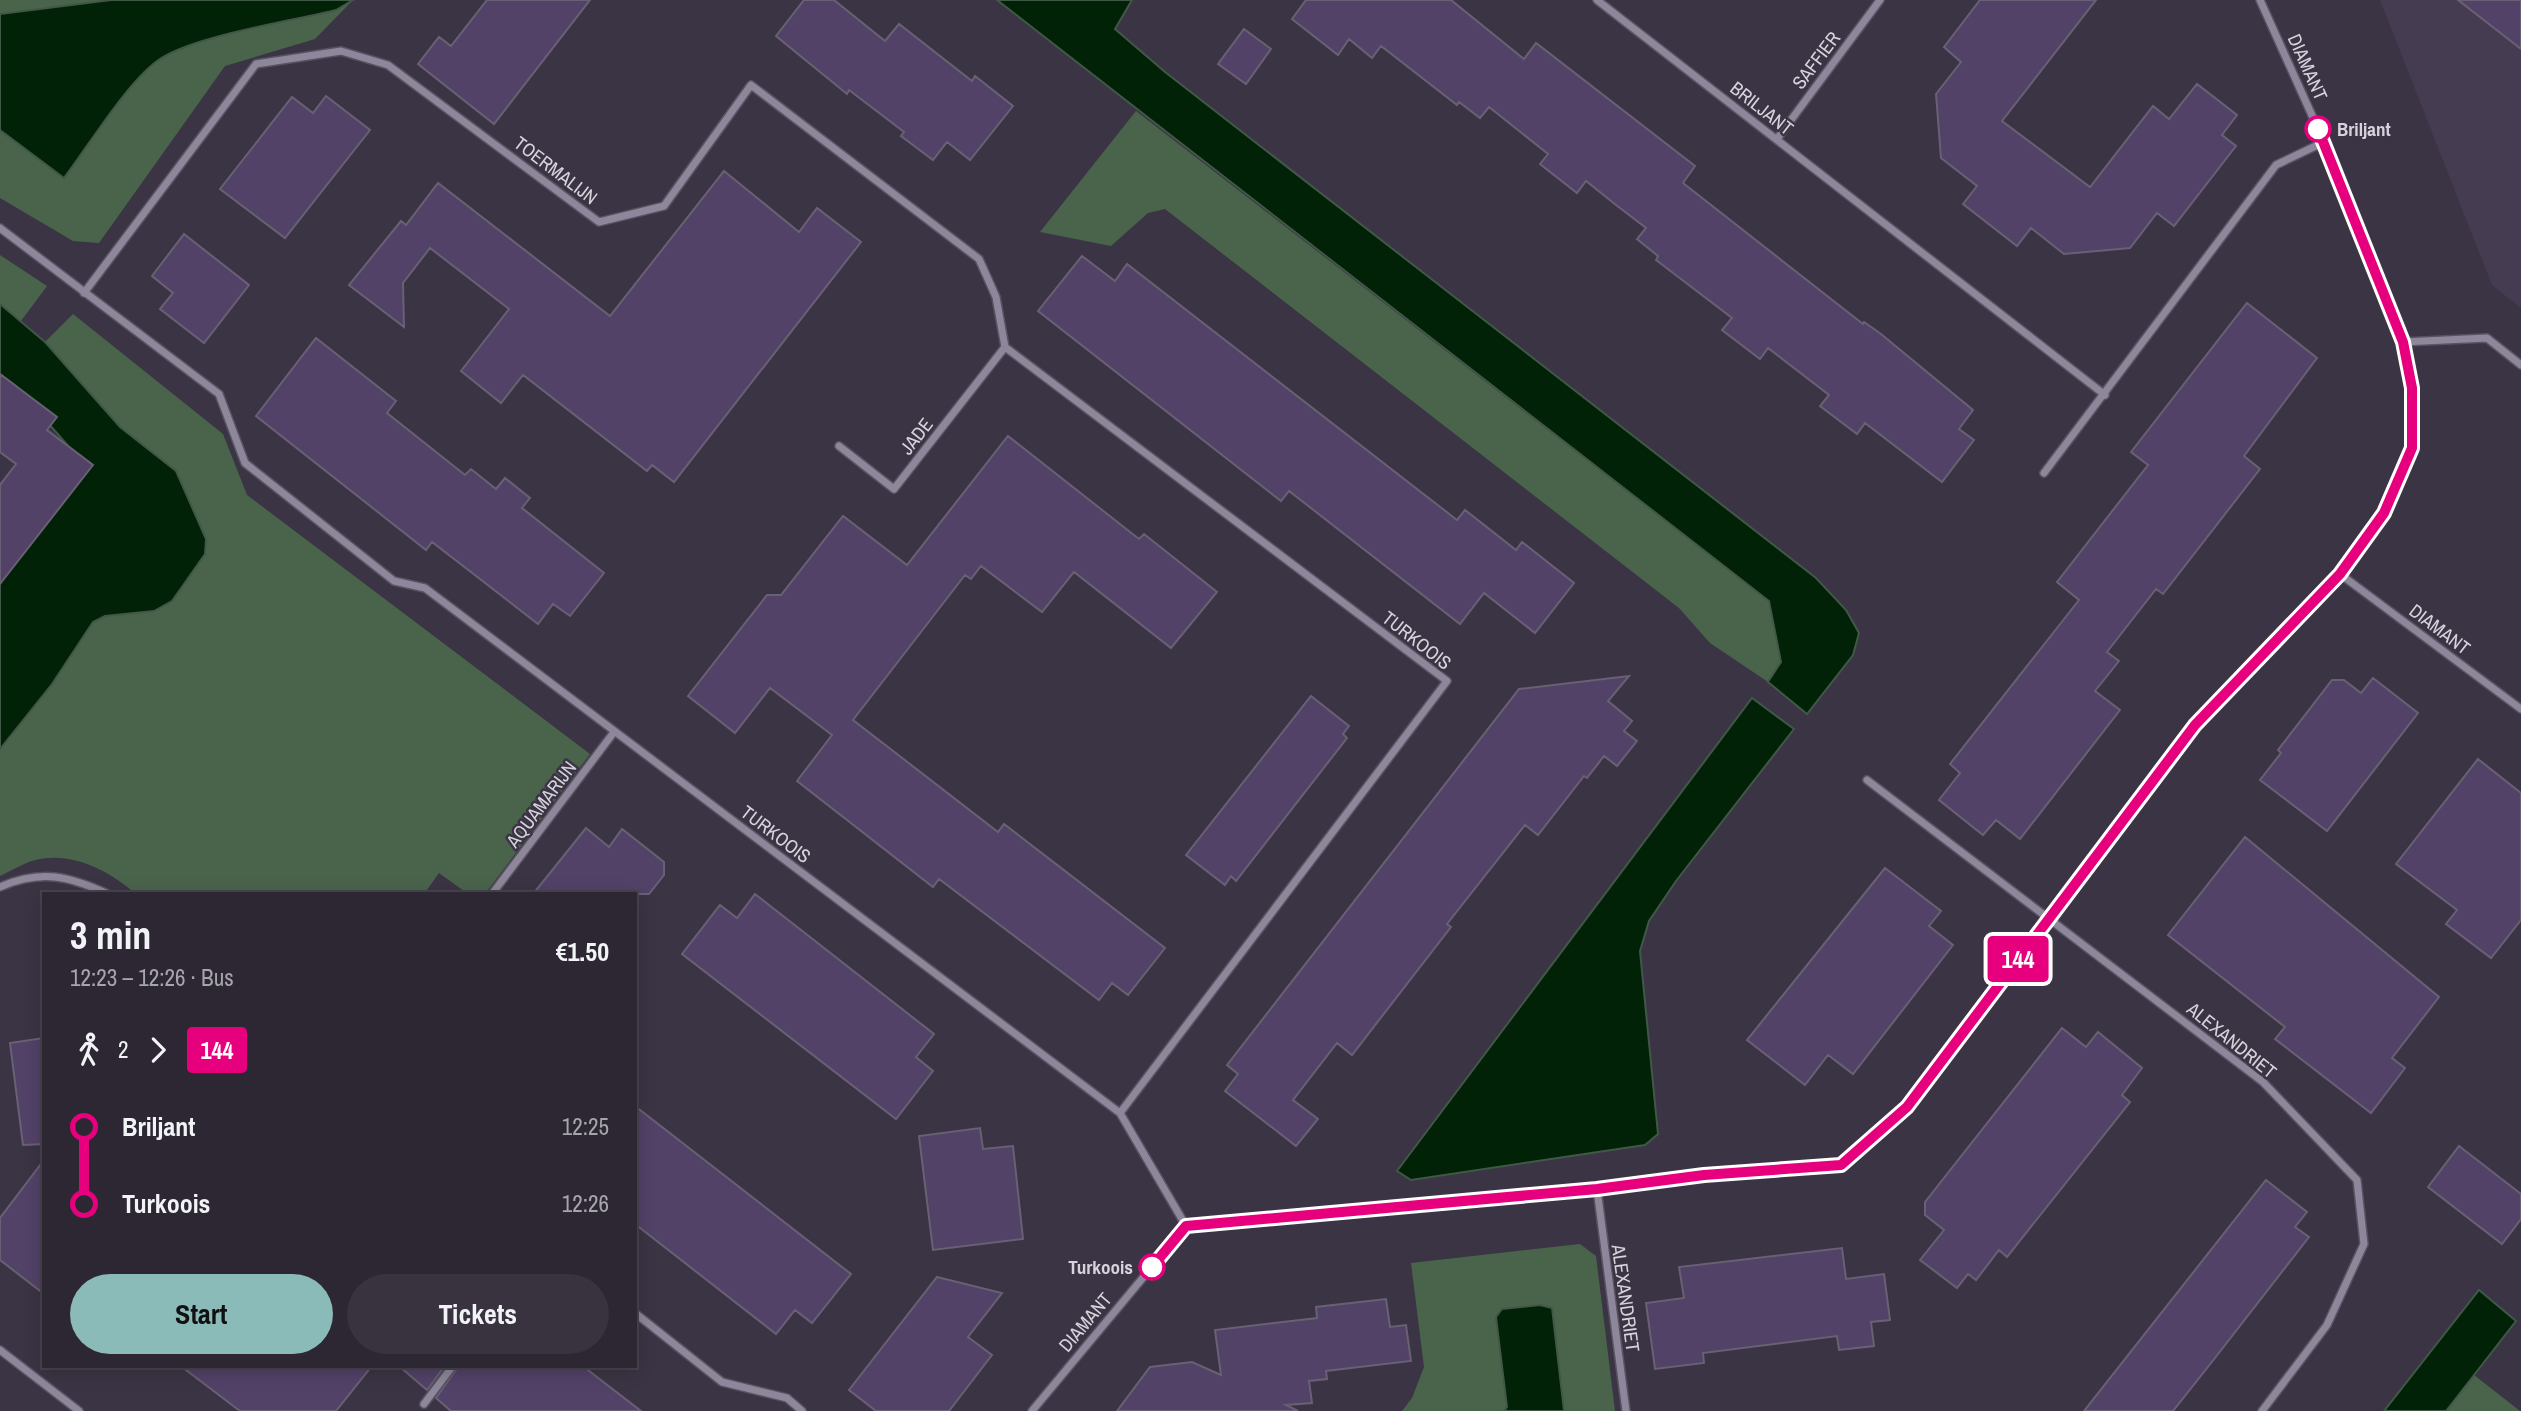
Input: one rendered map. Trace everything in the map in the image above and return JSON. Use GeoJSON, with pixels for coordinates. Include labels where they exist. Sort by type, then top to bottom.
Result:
{"type":"FeatureCollection","features":[{"type":"Feature","properties":{"kind":"street","name":"BRILJANT"},"geometry":{"type":"LineString","coordinates":[[1597,0],[2105,395]]}},
{"type":"Feature","properties":{"kind":"street","name":"SAFFIER"},"geometry":{"type":"LineString","coordinates":[[1777,139],[1880,0]]}},
{"type":"Feature","properties":{"kind":"street","name":"DIAMANT"},"geometry":{"type":"LineString","coordinates":[[1032,1411],[1186,1226],[1597,1189],[1704,1175],[1841,1165],[1907,1107],[2195,725],[2340,574],[2384,513],[2412,448],[2412,388],[2403,342],[2324,142],[2260,0]]}},
{"type":"Feature","properties":{"kind":"street","name":"TOERMALIJN"},"geometry":{"type":"LineString","coordinates":[[84,293],[256,64],[341,51],[388,65],[599,222],[664,206],[751,85],[979,258],[996,297],[1004,347]]}},
{"type":"Feature","properties":{"kind":"street"},"geometry":{"type":"LineString","coordinates":[[2044,473],[2276,164],[2324,142]]}},
{"type":"Feature","properties":{"kind":"street"},"geometry":{"type":"LineString","coordinates":[[0,228],[219,394],[245,463],[394,581],[425,588],[614,732]]}},
{"type":"Feature","properties":{"kind":"street"},"geometry":{"type":"LineString","coordinates":[[2403,342],[2487,338],[2521,365]]}},
{"type":"Feature","properties":{"kind":"street","name":"JADE"},"geometry":{"type":"LineString","coordinates":[[839,446],[894,489],[1004,347]]}},
{"type":"Feature","properties":{"kind":"street","name":"TURKOOIS"},"geometry":{"type":"LineString","coordinates":[[1004,347],[1447,681],[1120,1113]]}},
{"type":"Feature","properties":{"kind":"street","name":"DIAMANT"},"geometry":{"type":"LineString","coordinates":[[2340,574],[2521,709]]}},
{"type":"Feature","properties":{"kind":"street","name":"TURKOOIS"},"geometry":{"type":"LineString","coordinates":[[614,732],[1120,1113],[1186,1226]]}},
{"type":"Feature","properties":{"kind":"street","name":"AQUAMARIJN"},"geometry":{"type":"LineString","coordinates":[[494,892],[614,732]]}},
{"type":"Feature","properties":{"kind":"street","name":"ALEXANDRIET"},"geometry":{"type":"LineString","coordinates":[[1867,780],[2263,1082],[2357,1180],[2364,1244],[2327,1325],[2262,1411]]}},
{"type":"Feature","properties":{"kind":"street"},"geometry":{"type":"LineString","coordinates":[[0,887],[40,874],[72,879],[103,892]]}},
{"type":"Feature","properties":{"kind":"street","name":"ALEXANDRIET"},"geometry":{"type":"LineString","coordinates":[[1597,1189],[1626,1411]]}},
{"type":"Feature","properties":{"kind":"street"},"geometry":{"type":"LineString","coordinates":[[637,1315],[722,1382],[787,1398],[802,1411]]}},
{"type":"Feature","properties":{"kind":"street"},"geometry":{"type":"LineString","coordinates":[[0,1350],[79,1411]]}},
{"type":"Feature","properties":{"kind":"street"},"geometry":{"type":"LineString","coordinates":[[424,1404],[451,1368]]}},
{"type":"Feature","properties":{"kind":"shaded area"},"geometry":{"type":"Polygon","coordinates":[[[0,0],[111,0],[0,14],[0,0]]]}},
{"type":"Feature","properties":{"kind":"shaded area"},"geometry":{"type":"Polygon","coordinates":[[[111,0],[353,0],[336,10],[193,44],[157,61],[121,99],[64,178],[0,130],[0,14],[111,0]]]}},
{"type":"Feature","properties":{"kind":"shaded area"},"geometry":{"type":"Polygon","coordinates":[[[353,0],[315,39],[225,66],[99,243],[73,241],[0,198],[0,130],[64,177],[123,96],[159,60],[222,36],[336,10],[353,0]]]}},
{"type":"Feature","properties":{"kind":"shaded area"},"geometry":{"type":"Polygon","coordinates":[[[997,0],[1132,0],[1115,29],[1165,72],[1816,578],[1846,610],[1859,633],[1853,655],[1807,714],[1768,682],[1781,662],[1769,601],[997,0]]]}},
{"type":"Feature","properties":{"kind":"shaded area"},"geometry":{"type":"Polygon","coordinates":[[[2380,0],[2521,0],[2521,308],[2492,285],[2380,0]]]}},
{"type":"Feature","properties":{"kind":"shaded area"},"geometry":{"type":"Polygon","coordinates":[[[1136,111],[1769,601],[1781,663],[1768,682],[1710,643],[1679,608],[1165,209],[1148,213],[1111,246],[1040,232],[1136,111]]]}},
{"type":"Feature","properties":{"kind":"shaded area"},"geometry":{"type":"Polygon","coordinates":[[[0,255],[47,286],[21,321],[0,304],[0,255]]]}},
{"type":"Feature","properties":{"kind":"shaded area"},"geometry":{"type":"Polygon","coordinates":[[[0,304],[45,342],[120,427],[176,471],[206,539],[205,554],[172,601],[154,611],[105,616],[93,622],[52,684],[0,749],[0,584],[83,463],[16,386],[0,374],[0,304]]]}},
{"type":"Feature","properties":{"kind":"shaded area"},"geometry":{"type":"Polygon","coordinates":[[[73,314],[223,434],[247,495],[590,754],[486,892],[465,892],[439,873],[425,892],[133,892],[90,865],[63,858],[35,860],[0,876],[0,749],[52,684],[93,622],[105,616],[154,611],[176,471],[120,427],[45,342],[73,314]]]}},
{"type":"Feature","properties":{"kind":"shaded area"},"geometry":{"type":"Polygon","coordinates":[[[1752,698],[1794,729],[1676,881],[1649,921],[1640,951],[1658,1134],[1645,1145],[1411,1180],[1397,1171],[1752,698]]]}},
{"type":"Feature","properties":{"kind":"shaded area"},"geometry":{"type":"Polygon","coordinates":[[[1580,1244],[1596,1256],[1615,1411],[1564,1411],[1552,1308],[1504,1411],[1402,1411],[1412,1398],[1424,1367],[1411,1263],[1580,1244]]]}},
{"type":"Feature","properties":{"kind":"shaded area"},"geometry":{"type":"Polygon","coordinates":[[[2479,1290],[2516,1321],[2446,1411],[2384,1411],[2479,1290]]]}},
{"type":"Feature","properties":{"kind":"shaded area"},"geometry":{"type":"Polygon","coordinates":[[[1540,1305],[1552,1308],[1564,1411],[1504,1411],[1507,1407],[1496,1317],[1502,1309],[1540,1305]]]}},
{"type":"Feature","properties":{"kind":"shaded area"},"geometry":{"type":"Polygon","coordinates":[[[2474,1375],[2520,1411],[2446,1411],[2474,1375]]]}},
{"type":"Feature","properties":{"kind":"building"},"geometry":{"type":"Polygon","coordinates":[[[487,0],[590,0],[494,124],[418,64],[439,37],[451,46],[487,0]]]}},
{"type":"Feature","properties":{"kind":"building"},"geometry":{"type":"Polygon","coordinates":[[[804,0],[834,0],[885,41],[899,24],[972,81],[975,76],[1013,106],[970,160],[947,142],[933,160],[901,136],[904,132],[849,90],[847,94],[776,36],[804,0]]]}},
{"type":"Feature","properties":{"kind":"building"},"geometry":{"type":"Polygon","coordinates":[[[1306,0],[1451,0],[1524,59],[1536,43],[1695,166],[1683,183],[1863,324],[1864,322],[1881,334],[1973,410],[1959,429],[1974,440],[1942,482],[1865,423],[1857,434],[1820,406],[1829,395],[1768,348],[1760,359],[1722,330],[1732,318],[1656,260],[1658,256],[1637,239],[1646,228],[1586,181],[1577,193],[1540,164],[1548,154],[1489,107],[1480,118],[1459,102],[1457,105],[1381,46],[1372,58],[1349,39],[1338,55],[1292,19],[1306,0]]]}},
{"type":"Feature","properties":{"kind":"building"},"geometry":{"type":"Polygon","coordinates":[[[1980,0],[2096,0],[2002,121],[2090,187],[2153,106],[2169,119],[2197,84],[2237,115],[2222,135],[2236,146],[2174,226],[2157,213],[2130,248],[2064,254],[2031,228],[2017,246],[1963,204],[1977,186],[1941,158],[1936,94],[1961,62],[1944,47],[1980,0]]]}},
{"type":"Feature","properties":{"kind":"building"},"geometry":{"type":"Polygon","coordinates":[[[2458,0],[2521,0],[2521,49],[2458,0]]]}},
{"type":"Feature","properties":{"kind":"building"},"geometry":{"type":"Polygon","coordinates":[[[1244,29],[1271,49],[1246,84],[1218,64],[1244,29]]]}},
{"type":"Feature","properties":{"kind":"building"},"geometry":{"type":"Polygon","coordinates":[[[326,96],[370,130],[285,238],[220,189],[292,97],[313,113],[326,96]]]}},
{"type":"Feature","properties":{"kind":"building"},"geometry":{"type":"Polygon","coordinates":[[[724,171],[799,232],[817,208],[861,242],[674,482],[652,465],[647,471],[523,375],[501,403],[461,371],[509,309],[430,248],[403,283],[404,327],[349,285],[401,221],[406,225],[438,183],[610,316],[724,171]]]}},
{"type":"Feature","properties":{"kind":"building"},"geometry":{"type":"Polygon","coordinates":[[[184,234],[249,285],[204,343],[160,309],[173,293],[152,276],[184,234]]]}},
{"type":"Feature","properties":{"kind":"building"},"geometry":{"type":"Polygon","coordinates":[[[1082,256],[1115,281],[1127,264],[1457,520],[1465,510],[1516,550],[1522,542],[1574,583],[1535,633],[1484,593],[1460,624],[1289,491],[1281,501],[1038,311],[1082,256]]]}},
{"type":"Feature","properties":{"kind":"building"},"geometry":{"type":"Polygon","coordinates":[[[2247,303],[2317,358],[2244,456],[2260,469],[2163,594],[2156,589],[2107,652],[2119,661],[2095,691],[2120,710],[2020,839],[1996,820],[1983,835],[1939,800],[1960,773],[1950,764],[2079,600],[2057,582],[2148,465],[2131,452],[2247,303]]]}},
{"type":"Feature","properties":{"kind":"building"},"geometry":{"type":"Polygon","coordinates":[[[316,338],[396,401],[387,413],[465,475],[471,469],[496,489],[505,478],[530,498],[522,508],[604,573],[570,616],[553,604],[538,624],[432,542],[426,550],[256,416],[316,338]]]}},
{"type":"Feature","properties":{"kind":"building"},"geometry":{"type":"Polygon","coordinates":[[[0,374],[57,417],[47,430],[93,465],[0,584],[0,485],[16,464],[0,452],[0,374]]]}},
{"type":"Feature","properties":{"kind":"building"},"geometry":{"type":"Polygon","coordinates":[[[1008,436],[1139,539],[1144,534],[1217,592],[1171,648],[1074,572],[1042,612],[981,566],[971,579],[965,575],[853,720],[998,832],[1004,824],[1165,948],[1128,995],[1112,983],[1099,1000],[939,879],[933,887],[797,781],[832,735],[770,688],[735,733],[688,696],[767,595],[781,595],[843,516],[907,565],[1008,436]]]}},
{"type":"Feature","properties":{"kind":"building"},"geometry":{"type":"Polygon","coordinates":[[[1629,676],[1608,701],[1632,721],[1624,731],[1637,741],[1617,766],[1604,756],[1587,778],[1584,776],[1538,835],[1525,825],[1447,924],[1451,927],[1352,1055],[1337,1043],[1293,1100],[1318,1119],[1296,1146],[1225,1091],[1238,1074],[1227,1065],[1519,689],[1629,676]]]}},
{"type":"Feature","properties":{"kind":"building"},"geometry":{"type":"Polygon","coordinates":[[[2373,678],[2418,713],[2327,831],[2260,780],[2281,753],[2278,750],[2332,680],[2344,680],[2361,693],[2373,678]]]}},
{"type":"Feature","properties":{"kind":"building"},"geometry":{"type":"Polygon","coordinates":[[[1311,696],[1349,726],[1343,734],[1347,738],[1236,881],[1231,876],[1225,885],[1186,855],[1311,696]]]}},
{"type":"Feature","properties":{"kind":"building"},"geometry":{"type":"Polygon","coordinates":[[[2478,759],[2521,793],[2521,920],[2491,958],[2446,924],[2457,910],[2396,864],[2478,759]]]}},
{"type":"Feature","properties":{"kind":"building"},"geometry":{"type":"Polygon","coordinates":[[[586,828],[609,847],[622,829],[664,862],[664,875],[649,894],[535,892],[586,828]]]}},
{"type":"Feature","properties":{"kind":"building"},"geometry":{"type":"Polygon","coordinates":[[[2245,837],[2439,997],[2392,1058],[2405,1068],[2371,1113],[2275,1039],[2285,1027],[2168,935],[2245,837]]]}},
{"type":"Feature","properties":{"kind":"building"},"geometry":{"type":"Polygon","coordinates":[[[1885,868],[1941,911],[1929,926],[1953,945],[1853,1074],[1828,1055],[1805,1085],[1747,1040],[1885,868]]]}},
{"type":"Feature","properties":{"kind":"building"},"geometry":{"type":"Polygon","coordinates":[[[755,894],[934,1034],[916,1057],[933,1071],[896,1119],[682,954],[720,905],[737,918],[755,894]]]}},
{"type":"Feature","properties":{"kind":"building"},"geometry":{"type":"Polygon","coordinates":[[[2062,1028],[2086,1047],[2098,1032],[2142,1068],[2122,1095],[2130,1102],[2007,1257],[1999,1250],[1976,1280],[1968,1274],[1957,1288],[1920,1260],[1944,1230],[1925,1215],[1925,1202],[2062,1028]]]}},
{"type":"Feature","properties":{"kind":"building"},"geometry":{"type":"Polygon","coordinates":[[[42,1038],[42,1144],[23,1145],[10,1043],[42,1038]]]}},
{"type":"Feature","properties":{"kind":"building"},"geometry":{"type":"Polygon","coordinates":[[[637,1108],[851,1274],[812,1323],[795,1310],[776,1334],[637,1226],[637,1108]]]}},
{"type":"Feature","properties":{"kind":"building"},"geometry":{"type":"Polygon","coordinates":[[[980,1128],[983,1149],[1013,1146],[1023,1239],[933,1250],[919,1136],[980,1128]]]}},
{"type":"Feature","properties":{"kind":"building"},"geometry":{"type":"Polygon","coordinates":[[[2459,1146],[2521,1194],[2521,1219],[2502,1244],[2428,1187],[2459,1146]]]}},
{"type":"Feature","properties":{"kind":"building"},"geometry":{"type":"Polygon","coordinates":[[[42,1163],[42,1292],[0,1260],[0,1218],[42,1163]]]}},
{"type":"Feature","properties":{"kind":"building"},"geometry":{"type":"Polygon","coordinates":[[[2266,1180],[2307,1212],[2295,1227],[2309,1237],[2215,1358],[2173,1411],[2084,1411],[2266,1180]]]}},
{"type":"Feature","properties":{"kind":"building"},"geometry":{"type":"Polygon","coordinates":[[[1842,1248],[1846,1279],[1884,1274],[1890,1320],[1871,1322],[1874,1346],[1839,1350],[1837,1336],[1703,1353],[1704,1363],[1655,1369],[1646,1303],[1684,1298],[1679,1267],[1842,1248]]]}},
{"type":"Feature","properties":{"kind":"building"},"geometry":{"type":"Polygon","coordinates":[[[937,1277],[1002,1293],[968,1337],[992,1355],[949,1411],[876,1411],[849,1390],[937,1277]]]}},
{"type":"Feature","properties":{"kind":"building"},"geometry":{"type":"Polygon","coordinates":[[[1386,1299],[1390,1327],[1406,1325],[1411,1361],[1326,1371],[1327,1379],[1309,1381],[1312,1403],[1286,1405],[1298,1411],[1117,1411],[1150,1367],[1192,1362],[1221,1375],[1215,1330],[1317,1318],[1316,1307],[1386,1299]]]}},
{"type":"Feature","properties":{"kind":"building"},"geometry":{"type":"Polygon","coordinates":[[[183,1368],[370,1368],[336,1411],[240,1411],[183,1368]]]}},
{"type":"Feature","properties":{"kind":"building"},"geometry":{"type":"Polygon","coordinates":[[[401,1368],[443,1368],[427,1390],[401,1368]]]}},
{"type":"Feature","properties":{"kind":"building"},"geometry":{"type":"Polygon","coordinates":[[[457,1368],[585,1368],[641,1411],[451,1411],[436,1398],[457,1368]]]}},
{"type":"Feature","properties":{"kind":"bus line","name":"144"},"geometry":{"type":"LineString","coordinates":[[1152,1267],[1186,1226],[1597,1189],[1704,1175],[1841,1165],[1907,1107],[2195,725],[2340,574],[2384,513],[2412,448],[2412,388],[2403,342],[2318,129]]}},
{"type":"Feature","properties":{"kind":"place","name":"Briljant"},"geometry":{"type":"Point","coordinates":[2318,129]}},
{"type":"Feature","properties":{"kind":"place","name":"Turkoois"},"geometry":{"type":"Point","coordinates":[1152,1267]}}]}
